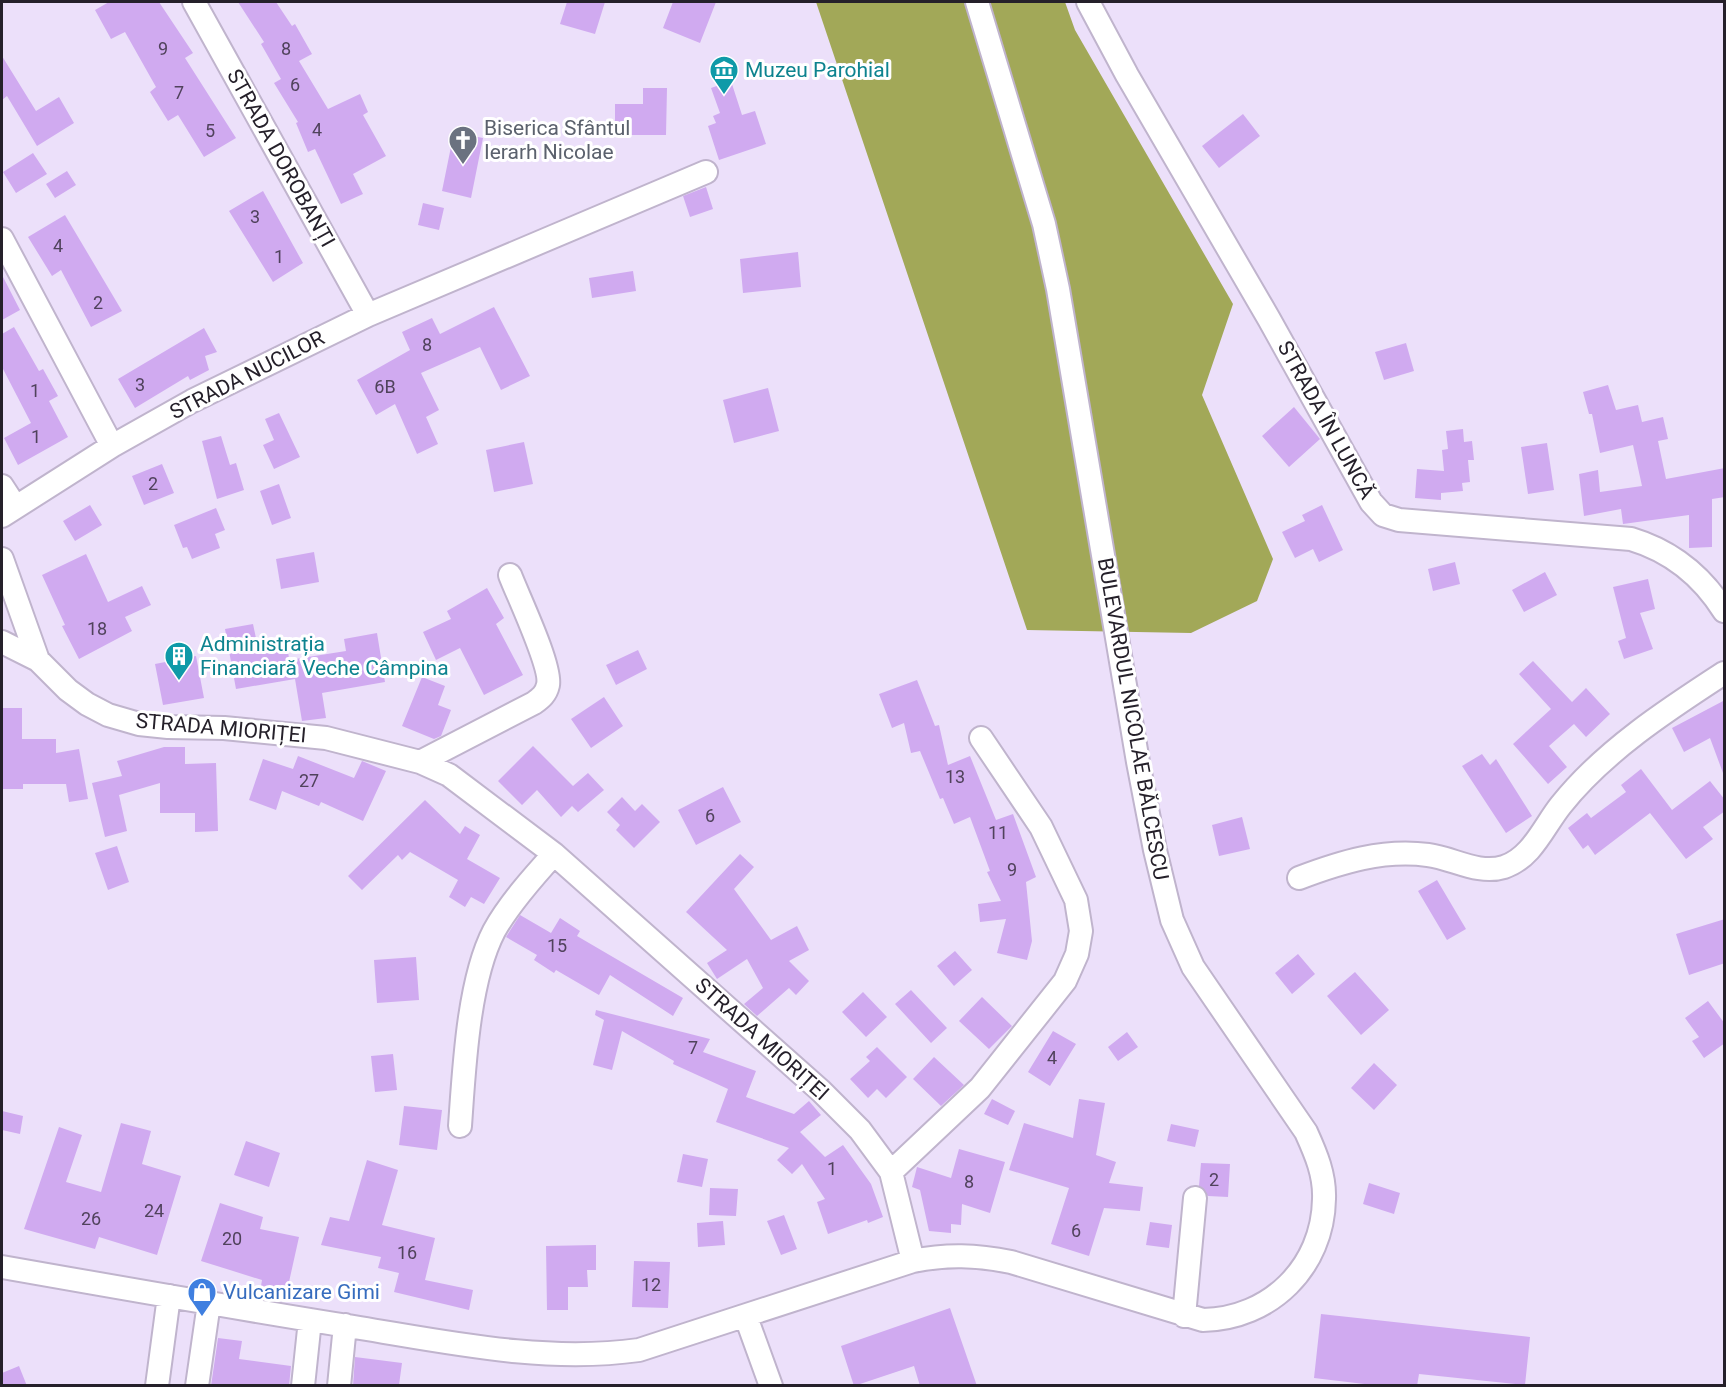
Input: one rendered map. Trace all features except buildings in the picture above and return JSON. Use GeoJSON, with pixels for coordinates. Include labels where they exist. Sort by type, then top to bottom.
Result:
{"type":"FeatureCollection","features":[{"type":"Feature","properties":{"kind":"street","name":"STRADA DOROBANȚI"},"geometry":{"type":"LineString","coordinates":[[194,2],[368,315]]}},
{"type":"Feature","properties":{"kind":"street","name":"BULEVARDUL NICOLAE BĂLCESCU"},"geometry":{"type":"LineString","coordinates":[[2,1267],[345,1326],[523,1352],[562,1356],[600,1356],[639,1350],[913,1261],[960,1255],[981,1256],[1011,1262],[1203,1320],[1222,1320],[1260,1308],[1277,1296],[1305,1262],[1322,1217],[1323,1182],[1318,1160],[1306,1132],[1193,967],[1172,920],[1155,850],[1138,762],[1058,289],[1044,224],[977,2]]}},
{"type":"Feature","properties":{"kind":"street","name":"STRADA ÎN LUNCĂ"},"geometry":{"type":"LineString","coordinates":[[1088,2],[1126,75],[1269,319],[1371,502],[1383,515],[1399,520],[1631,539],[1652,545],[1677,559],[1700,579],[1725,611]]}},
{"type":"Feature","properties":{"kind":"street","name":"STRADA NUCILOR"},"geometry":{"type":"LineString","coordinates":[[8,511],[112,446],[192,401],[368,315],[706,171]]}},
{"type":"Feature","properties":{"kind":"street"},"geometry":{"type":"LineString","coordinates":[[2,239],[112,446]]}},
{"type":"Feature","properties":{"kind":"street"},"geometry":{"type":"LineString","coordinates":[[2,486],[8,511]]}},
{"type":"Feature","properties":{"kind":"street","name":"STRADA MIORIȚEI"},"geometry":{"type":"LineString","coordinates":[[2,559],[38,660]]}},
{"type":"Feature","properties":{"kind":"street"},"geometry":{"type":"LineString","coordinates":[[420,762],[534,702],[544,695],[548,687],[546,667],[510,575]]}},
{"type":"Feature","properties":{"kind":"street","name":"STRADA MIORIȚEI"},"geometry":{"type":"LineString","coordinates":[[2,642],[38,660],[87,704],[108,715],[139,724],[326,738],[420,762],[449,775],[472,790],[554,854],[821,1091],[860,1130],[891,1172],[913,1261]]}},
{"type":"Feature","properties":{"kind":"street"},"geometry":{"type":"LineString","coordinates":[[1299,878],[1329,866],[1395,852],[1430,855],[1485,869],[1503,867],[1521,859],[1562,804],[1615,752],[1671,708],[1725,673]]}},
{"type":"Feature","properties":{"kind":"street"},"geometry":{"type":"LineString","coordinates":[[891,1172],[980,1088],[1065,981],[1077,954],[1081,932],[1076,900],[1041,827],[981,738]]}},
{"type":"Feature","properties":{"kind":"street"},"geometry":{"type":"LineString","coordinates":[[460,1126],[465,1060],[483,961],[494,931],[554,854]]}},
{"type":"Feature","properties":{"kind":"street"},"geometry":{"type":"LineString","coordinates":[[1184,1316],[1195,1198]]}},
{"type":"Feature","properties":{"kind":"street"},"geometry":{"type":"LineString","coordinates":[[157,1386],[169,1296]]}},
{"type":"Feature","properties":{"kind":"street"},"geometry":{"type":"LineString","coordinates":[[197,1386],[209,1303]]}},
{"type":"Feature","properties":{"kind":"street"},"geometry":{"type":"LineString","coordinates":[[746,1317],[771,1386]]}},
{"type":"Feature","properties":{"kind":"street"},"geometry":{"type":"LineString","coordinates":[[303,1386],[310,1320]]}},
{"type":"Feature","properties":{"kind":"street"},"geometry":{"type":"LineString","coordinates":[[339,1386],[345,1326]]}},
{"type":"Feature","properties":{"kind":"green space"},"geometry":{"type":"Polygon","coordinates":[[[816,2],[1065,2],[1075,30],[1233,304],[1202,395],[1273,559],[1257,601],[1191,633],[1027,630],[816,2]]]}},
{"type":"Feature","properties":{"kind":"place","name":"Muzeu Parohial"},"geometry":{"type":"Point","coordinates":[724,96]}},
{"type":"Feature","properties":{"kind":"place","name":"Biserica Sfântul Ierarh Nicolae"},"geometry":{"type":"Point","coordinates":[463,166]}},
{"type":"Feature","properties":{"kind":"place","name":"Administrația Financiară Veche Câmpina"},"geometry":{"type":"Point","coordinates":[179,682]}},
{"type":"Feature","properties":{"kind":"place","name":"Vulcanizare Gimi"},"geometry":{"type":"Point","coordinates":[202,1318]}}]}
